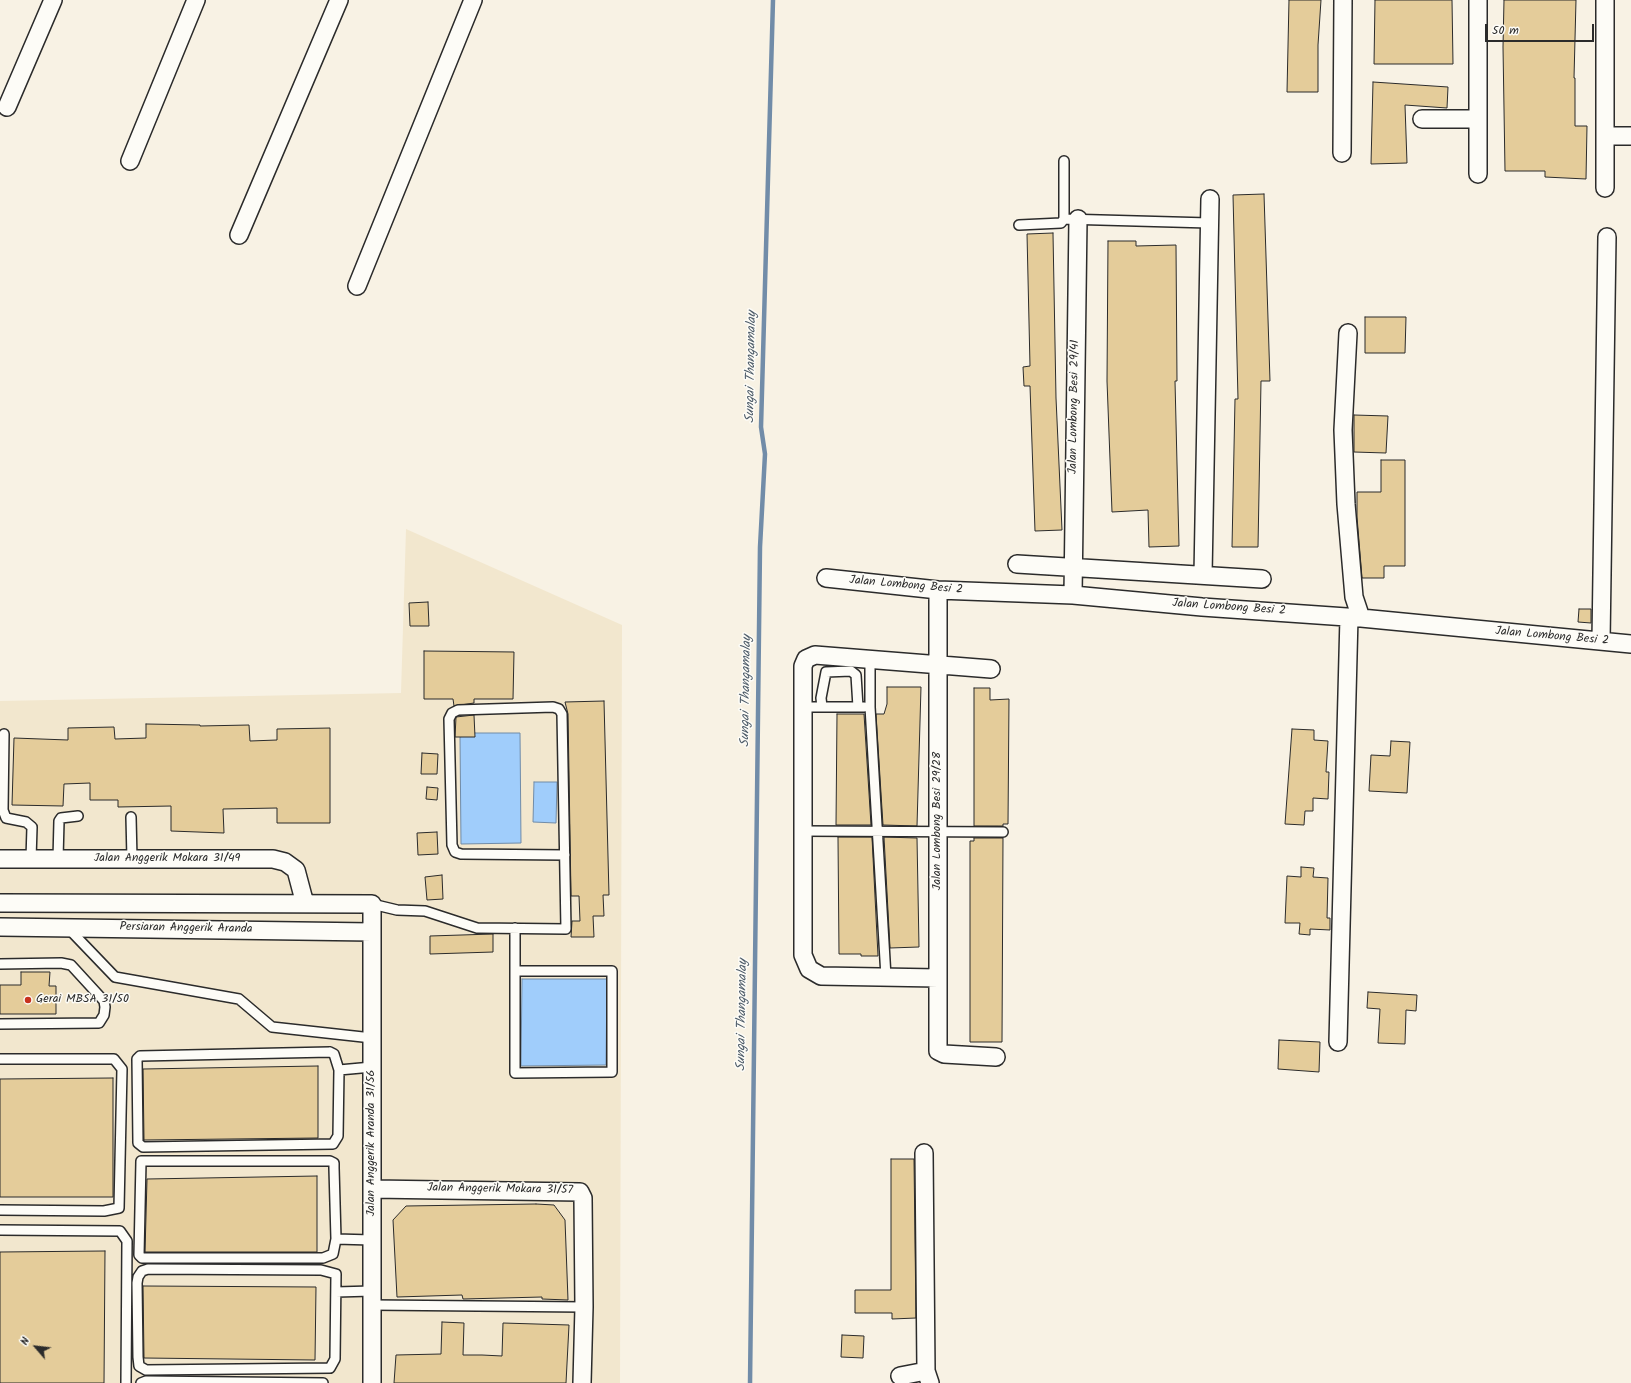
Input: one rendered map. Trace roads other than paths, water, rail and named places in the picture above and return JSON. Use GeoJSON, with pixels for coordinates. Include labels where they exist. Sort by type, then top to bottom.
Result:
{"type":"FeatureCollection","features":[{"type":"Feature","properties":{"kind":"street"},"geometry":{"type":"LineString","coordinates":[[7,107],[53,0]]}},
{"type":"Feature","properties":{"kind":"street"},"geometry":{"type":"LineString","coordinates":[[130,161],[196,0]]}},
{"type":"Feature","properties":{"kind":"street"},"geometry":{"type":"LineString","coordinates":[[239,235],[339,0]]}},
{"type":"Feature","properties":{"kind":"street"},"geometry":{"type":"LineString","coordinates":[[357,286],[473,0]]}},
{"type":"Feature","properties":{"kind":"street"},"geometry":{"type":"LineString","coordinates":[[1342,153],[1343,0]]}},
{"type":"Feature","properties":{"kind":"street"},"geometry":{"type":"LineString","coordinates":[[1478,0],[1478,174]]}},
{"type":"Feature","properties":{"kind":"street"},"geometry":{"type":"LineString","coordinates":[[1605,0],[1605,188]]}},
{"type":"Feature","properties":{"kind":"street"},"geometry":{"type":"LineString","coordinates":[[1422,119],[1478,119]]}},
{"type":"Feature","properties":{"kind":"street"},"geometry":{"type":"LineString","coordinates":[[1605,136],[1631,136]]}},
{"type":"Feature","properties":{"kind":"street"},"geometry":{"type":"LineString","coordinates":[[1203,575],[1210,199]]}},
{"type":"Feature","properties":{"kind":"street","name":"Jalan Lombong Besi 29/41"},"geometry":{"type":"LineString","coordinates":[[1071,219],[1073,595]]}},
{"type":"Feature","properties":{"kind":"street"},"geometry":{"type":"LineString","coordinates":[[1601,641],[1607,237]]}},
{"type":"Feature","properties":{"kind":"street"},"geometry":{"type":"LineString","coordinates":[[1338,1042],[1355,618],[1346,504],[1343,430],[1348,332]]}},
{"type":"Feature","properties":{"kind":"street"},"geometry":{"type":"LineString","coordinates":[[1017,564],[1262,579]]}},
{"type":"Feature","properties":{"kind":"street","name":"Jalan Lombong Besi 2"},"geometry":{"type":"LineString","coordinates":[[826,578],[938,590],[1073,595],[1202,607],[1355,618],[1631,644]]}},
{"type":"Feature","properties":{"kind":"street","name":"Jalan Lombong Besi 29/28"},"geometry":{"type":"LineString","coordinates":[[938,590],[938,1052],[944,1054],[996,1057]]}},
{"type":"Feature","properties":{"kind":"street"},"geometry":{"type":"LineString","coordinates":[[938,978],[821,976],[809,969],[803,954],[803,666],[806,659],[815,655],[991,669]]}},
{"type":"Feature","properties":{"kind":"street","name":"Jalan Anggerik Mokara 31/49"},"geometry":{"type":"LineString","coordinates":[[0,859],[279,860],[285,862],[296,870],[305,904]]}},
{"type":"Feature","properties":{"kind":"street","name":"Persiaran Anggerik Aranda"},"geometry":{"type":"LineString","coordinates":[[0,903],[372,904]]}},
{"type":"Feature","properties":{"kind":"street","name":"Jalan Anggerik Aranda 31/56"},"geometry":{"type":"LineString","coordinates":[[372,904],[372,1383]]}},
{"type":"Feature","properties":{"kind":"street","name":"Persiaran Anggerik Aranda"},"geometry":{"type":"LineString","coordinates":[[0,927],[372,932]]}},
{"type":"Feature","properties":{"kind":"street"},"geometry":{"type":"LineString","coordinates":[[900,1376],[928,1377],[924,1153]]}},
{"type":"Feature","properties":{"kind":"street","name":"Jalan Anggerik Mokara 31/57"},"geometry":{"type":"LineString","coordinates":[[372,1188],[580,1192],[582,1198],[584,1307],[582,1383]]}},
{"type":"Feature","properties":{"kind":"lane"},"geometry":{"type":"LineString","coordinates":[[1064,161],[1071,219]]}},
{"type":"Feature","properties":{"kind":"lane"},"geometry":{"type":"LineString","coordinates":[[1019,225],[1060,223],[1071,219],[1209,223]]}},
{"type":"Feature","properties":{"kind":"lane"},"geometry":{"type":"LineString","coordinates":[[870,660],[870,707],[886,977]]}},
{"type":"Feature","properties":{"kind":"lane"},"geometry":{"type":"LineString","coordinates":[[822,707],[821,698],[826,672],[851,671],[856,675],[858,707]]}},
{"type":"Feature","properties":{"kind":"lane"},"geometry":{"type":"LineString","coordinates":[[372,904],[397,910],[425,911],[477,928],[566,929],[565,855],[562,714],[559,709],[553,707],[466,710],[452,713],[449,719],[452,845],[455,852],[461,854],[565,855]]}},
{"type":"Feature","properties":{"kind":"lane"},"geometry":{"type":"LineString","coordinates":[[803,707],[870,707]]}},
{"type":"Feature","properties":{"kind":"lane"},"geometry":{"type":"LineString","coordinates":[[4,734],[3,810],[6,818],[26,822],[32,828],[31,859]]}},
{"type":"Feature","properties":{"kind":"lane"},"geometry":{"type":"LineString","coordinates":[[58,859],[59,821],[61,818],[78,816]]}},
{"type":"Feature","properties":{"kind":"lane"},"geometry":{"type":"LineString","coordinates":[[132,817],[132,859]]}},
{"type":"Feature","properties":{"kind":"lane"},"geometry":{"type":"LineString","coordinates":[[803,831],[1003,832]]}},
{"type":"Feature","properties":{"kind":"lane"},"geometry":{"type":"LineString","coordinates":[[68,928],[115,977],[239,999],[272,1027],[372,1038]]}},
{"type":"Feature","properties":{"kind":"lane"},"geometry":{"type":"LineString","coordinates":[[515,928],[515,971],[515,1073],[612,1072],[612,971],[515,971]]}},
{"type":"Feature","properties":{"kind":"lane"},"geometry":{"type":"LineString","coordinates":[[0,964],[61,963],[71,965],[104,1001],[105,1007],[104,1015],[99,1024],[0,1024]]}},
{"type":"Feature","properties":{"kind":"lane"},"geometry":{"type":"LineString","coordinates":[[330,1052],[334,1054],[339,1070],[338,1136],[334,1144],[143,1147],[138,1143],[137,1059],[140,1056],[330,1052]]}},
{"type":"Feature","properties":{"kind":"lane"},"geometry":{"type":"LineString","coordinates":[[0,1059],[114,1059],[122,1069],[119,1208],[104,1211],[0,1210]]}},
{"type":"Feature","properties":{"kind":"lane"},"geometry":{"type":"LineString","coordinates":[[339,1070],[372,1067]]}},
{"type":"Feature","properties":{"kind":"lane"},"geometry":{"type":"LineString","coordinates":[[142,1161],[318,1161],[334,1163],[336,1239],[333,1254],[323,1258],[142,1258],[139,1255],[142,1161]]}},
{"type":"Feature","properties":{"kind":"lane"},"geometry":{"type":"LineString","coordinates":[[0,1230],[120,1231],[127,1241],[126,1383]]}},
{"type":"Feature","properties":{"kind":"lane"},"geometry":{"type":"LineString","coordinates":[[336,1239],[372,1240]]}},
{"type":"Feature","properties":{"kind":"lane"},"geometry":{"type":"LineString","coordinates":[[142,1270],[321,1270],[336,1274],[336,1292],[335,1359],[330,1368],[146,1370],[139,1366],[138,1277],[142,1270]]}},
{"type":"Feature","properties":{"kind":"lane"},"geometry":{"type":"LineString","coordinates":[[336,1292],[372,1298],[584,1307]]}},
{"type":"Feature","properties":{"kind":"lane"},"geometry":{"type":"LineString","coordinates":[[141,1383],[146,1380],[323,1383]]}},
{"type":"Feature","properties":{"kind":"water"},"geometry":{"type":"Polygon","coordinates":[[[475,733],[520,733],[521,843],[461,844],[460,737],[475,733]]]}},
{"type":"Feature","properties":{"kind":"water"},"geometry":{"type":"Polygon","coordinates":[[[534,782],[557,782],[556,823],[533,822],[534,782]]]}},
{"type":"Feature","properties":{"kind":"water"},"geometry":{"type":"Polygon","coordinates":[[[522,979],[607,979],[606,1065],[521,1066],[522,979]]]}},
{"type":"Feature","properties":{"kind":"waterway","name":"Sungai Thangamalay"},"geometry":{"type":"LineString","coordinates":[[750,1383],[760,547],[765,454],[761,427],[773,0]]}},
{"type":"Feature","properties":{"kind":"place","name":"Gerai MBSA 31/50"},"geometry":{"type":"Point","coordinates":[28,1000]}}]}
